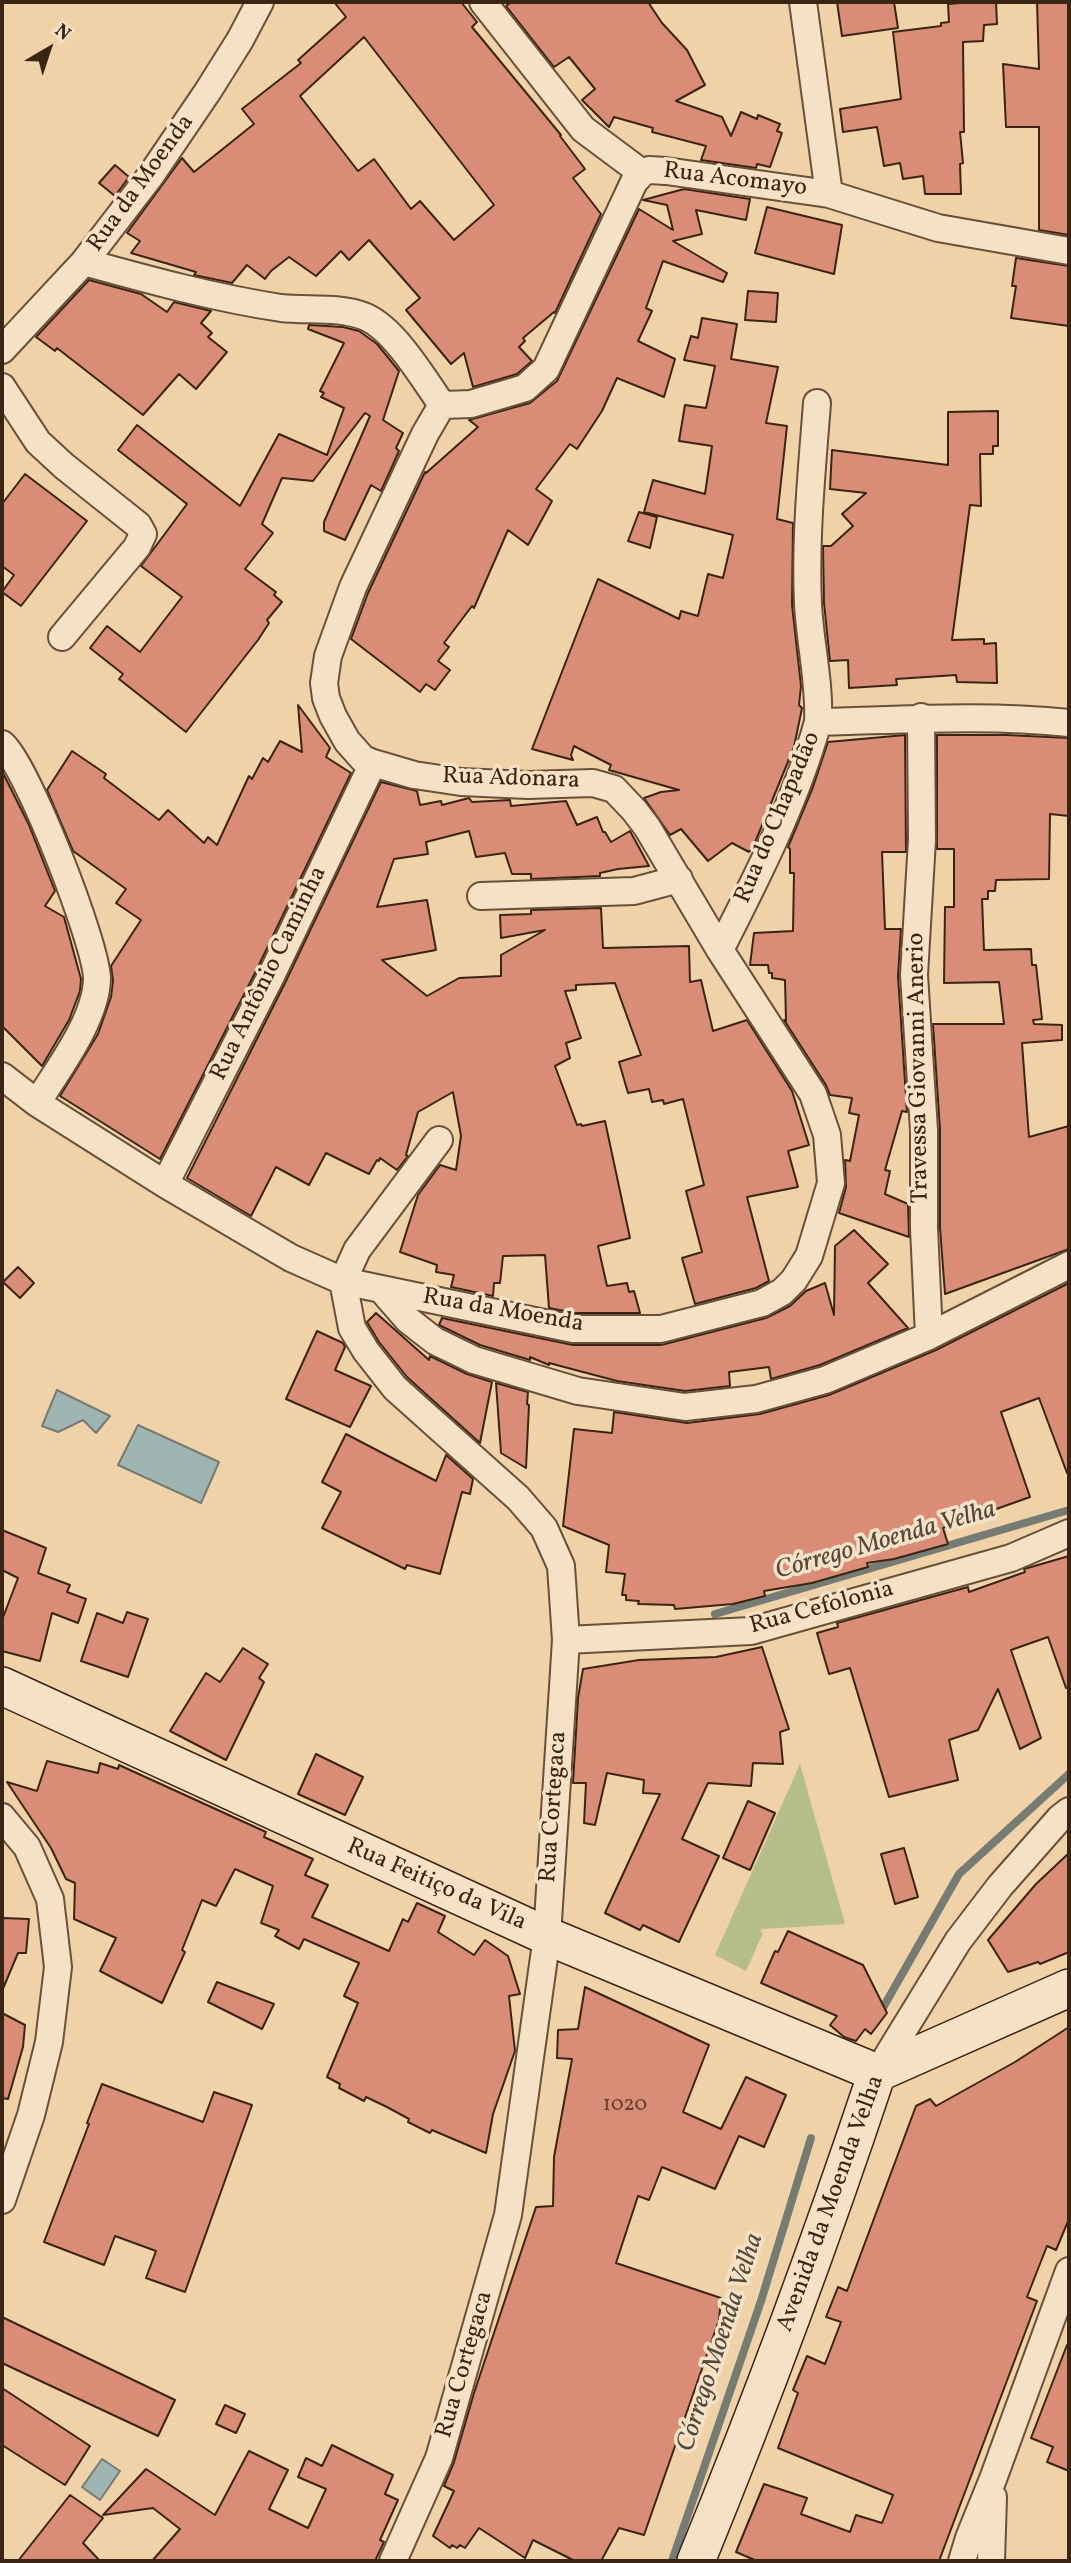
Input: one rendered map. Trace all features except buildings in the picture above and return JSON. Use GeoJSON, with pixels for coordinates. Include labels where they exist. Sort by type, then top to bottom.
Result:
{"type":"FeatureCollection","features":[{"type":"Feature","properties":{"kind":"street","name":"Rua da Moenda"},"geometry":{"type":"LineString","coordinates":[[2,350],[84,262],[185,128],[240,40],[260,2]]}},
{"type":"Feature","properties":{"kind":"street"},"geometry":{"type":"LineString","coordinates":[[483,2],[583,129],[642,173]]}},
{"type":"Feature","properties":{"kind":"street"},"geometry":{"type":"LineString","coordinates":[[803,2],[829,194]]}},
{"type":"Feature","properties":{"kind":"street","name":"Rua Acomayo"},"geometry":{"type":"LineString","coordinates":[[442,405],[471,404],[525,388],[546,369],[634,182],[649,170],[703,174],[829,194],[938,228],[1069,251]]}},
{"type":"Feature","properties":{"kind":"street"},"geometry":{"type":"LineString","coordinates":[[84,262],[164,284],[230,298],[282,308],[354,313],[367,317],[389,335],[442,405]]}},
{"type":"Feature","properties":{"kind":"street"},"geometry":{"type":"LineString","coordinates":[[2,387],[38,442],[138,525],[143,534],[137,547],[62,637]]}},
{"type":"Feature","properties":{"kind":"street"},"geometry":{"type":"LineString","coordinates":[[817,403],[808,537],[808,603],[819,699],[818,722]]}},
{"type":"Feature","properties":{"kind":"street","name":"Rua Adonara"},"geometry":{"type":"LineString","coordinates":[[442,405],[425,434],[353,587],[328,656],[324,683],[332,716],[347,741],[363,759],[414,775],[461,782],[528,785],[593,783],[614,789],[647,827],[720,950]]}},
{"type":"Feature","properties":{"kind":"street","name":"Rua do Chapadão"},"geometry":{"type":"LineString","coordinates":[[720,950],[789,803],[818,722],[921,717],[1036,719],[1069,723]]}},
{"type":"Feature","properties":{"kind":"street","name":"Travessa Giovanni Anerio"},"geometry":{"type":"LineString","coordinates":[[921,717],[922,840],[914,989],[923,1105],[924,1228],[929,1335]]}},
{"type":"Feature","properties":{"kind":"street"},"geometry":{"type":"LineString","coordinates":[[2,744],[9,750],[22,772],[38,806],[90,947],[97,978],[93,1000],[81,1030],[37,1103]]}},
{"type":"Feature","properties":{"kind":"street","name":"Rua Antônio Caminha"},"geometry":{"type":"LineString","coordinates":[[165,1184],[272,974],[373,763]]}},
{"type":"Feature","properties":{"kind":"street"},"geometry":{"type":"LineString","coordinates":[[481,896],[634,891],[679,879]]}},
{"type":"Feature","properties":{"kind":"street","name":"Rua da Moenda"},"geometry":{"type":"LineString","coordinates":[[2,1076],[37,1103],[165,1184],[291,1258],[343,1281],[573,1329],[661,1329],[762,1303],[782,1292],[794,1280],[809,1256],[831,1183],[827,1135],[813,1094],[720,950]]}},
{"type":"Feature","properties":{"kind":"street"},"geometry":{"type":"LineString","coordinates":[[343,1281],[356,1250],[439,1140]]}},
{"type":"Feature","properties":{"kind":"street","name":"Rua da Moenda"},"geometry":{"type":"LineString","coordinates":[[381,1289],[416,1327],[435,1341],[474,1360],[578,1391],[685,1406],[756,1399],[825,1380],[929,1335],[1069,1265]]}},
{"type":"Feature","properties":{"kind":"street","name":"Rua Cortegaca"},"geometry":{"type":"LineString","coordinates":[[343,1281],[352,1328],[395,1388],[519,1498],[544,1528],[561,1566],[566,1640],[547,1936],[508,2215],[439,2458],[393,2561]]}},
{"type":"Feature","properties":{"kind":"street","name":"Rua Cefolonia"},"geometry":{"type":"LineString","coordinates":[[566,1640],[751,1631],[1011,1558],[1069,1533]]}},
{"type":"Feature","properties":{"kind":"street","name":"Rua Feitiço da Vila"},"geometry":{"type":"LineString","coordinates":[[2,1686],[547,1936],[877,2073]]}},
{"type":"Feature","properties":{"kind":"street","name":"Avenida da Moenda Velha"},"geometry":{"type":"LineString","coordinates":[[696,2561],[825,2227],[877,2073],[958,1941],[1006,1879],[1069,1811]]}},
{"type":"Feature","properties":{"kind":"street"},"geometry":{"type":"LineString","coordinates":[[2,1817],[27,1847],[50,1899],[58,1967],[49,2042],[31,2115],[2,2200]]}},
{"type":"Feature","properties":{"kind":"street"},"geometry":{"type":"LineString","coordinates":[[877,2073],[1069,1988]]}},
{"type":"Feature","properties":{"kind":"street"},"geometry":{"type":"LineString","coordinates":[[962,2561],[1069,2271]]}},
{"type":"Feature","properties":{"kind":"street"},"geometry":{"type":"LineString","coordinates":[[992,2561],[993,2479]]}},
{"type":"Feature","properties":{"kind":"green space"},"geometry":{"type":"Polygon","coordinates":[[[800,1764],[845,1924],[762,1929],[760,1932],[763,1933],[746,1971],[715,1955],[800,1764]]]}},
{"type":"Feature","properties":{"kind":"water"},"geometry":{"type":"Polygon","coordinates":[[[57,1390],[110,1416],[96,1433],[83,1420],[58,1432],[42,1426],[57,1390]]]}},
{"type":"Feature","properties":{"kind":"water"},"geometry":{"type":"Polygon","coordinates":[[[138,1425],[219,1462],[201,1503],[118,1465],[138,1425]]]}},
{"type":"Feature","properties":{"kind":"water"},"geometry":{"type":"Polygon","coordinates":[[[102,2459],[120,2471],[100,2500],[82,2487],[102,2459]]]}},
{"type":"Feature","properties":{"kind":"waterway","name":"Córrego Moenda Velha"},"geometry":{"type":"LineString","coordinates":[[715,1614],[1069,1510]]}},
{"type":"Feature","properties":{"kind":"waterway","name":"Córrego Moenda Velha"},"geometry":{"type":"LineString","coordinates":[[880,2013],[959,1874],[1069,1774]]}},
{"type":"Feature","properties":{"kind":"waterway","name":"Córrego Moenda Velha"},"geometry":{"type":"LineString","coordinates":[[672,2561],[761,2301],[811,2138]]}}]}
